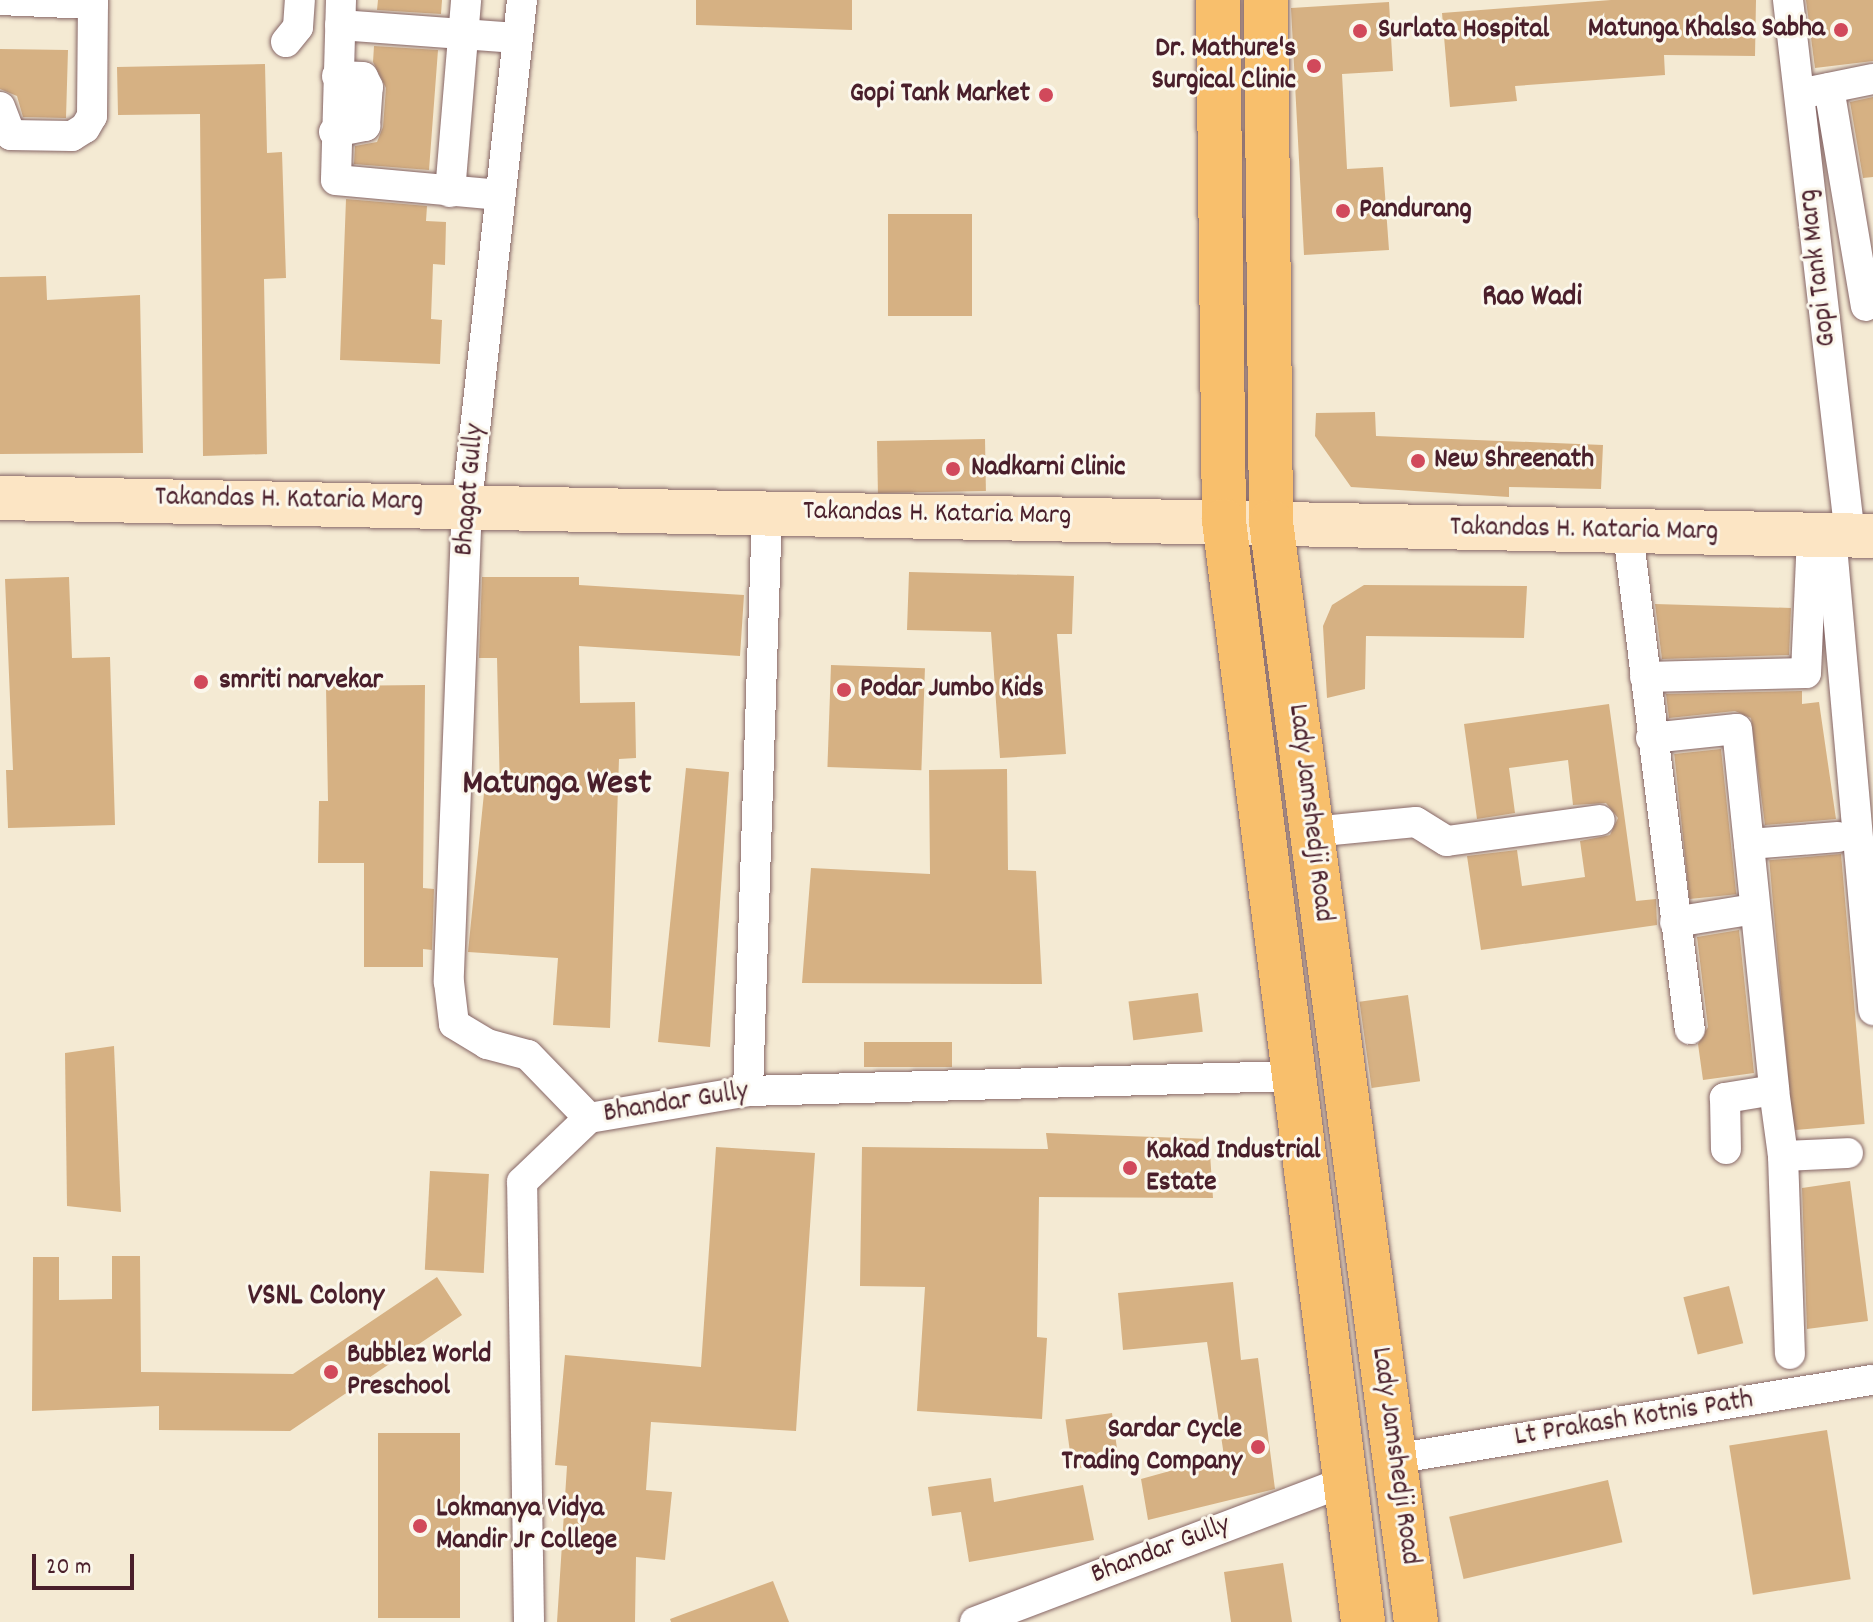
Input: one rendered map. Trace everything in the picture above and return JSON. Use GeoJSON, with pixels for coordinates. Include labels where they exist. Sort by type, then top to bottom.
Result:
{"type":"FeatureCollection","features":[{"type":"Feature","properties":{"kind":"main road","name":"Lady Jamshedji Road"},"geometry":{"type":"LineString","coordinates":[[1218,0],[1224,521],[1348,1480],[1363,1622]]}},
{"type":"Feature","properties":{"kind":"main road","name":"Lady Jamshedji Road"},"geometry":{"type":"LineString","coordinates":[[1271,0],[1271,522],[1416,1622]]}},
{"type":"Feature","properties":{"kind":"main road","name":"Takandas H. Kataria Marg"},"geometry":{"type":"LineString","coordinates":[[0,498],[467,503],[1842,536]]}},
{"type":"Feature","properties":{"kind":"street"},"geometry":{"type":"LineString","coordinates":[[0,0],[93,2],[92,116],[85,128],[72,136],[11,135],[0,107]]}},
{"type":"Feature","properties":{"kind":"street"},"geometry":{"type":"LineString","coordinates":[[286,42],[298,27],[300,0]]}},
{"type":"Feature","properties":{"kind":"street"},"geometry":{"type":"LineString","coordinates":[[450,192],[466,0]]}},
{"type":"Feature","properties":{"kind":"street","name":"Bhagat Gully"},"geometry":{"type":"LineString","coordinates":[[522,0],[467,503],[449,982],[454,1024],[487,1044],[528,1055],[589,1118]]}},
{"type":"Feature","properties":{"kind":"street","name":"Gopi Tank Marg"},"geometry":{"type":"LineString","coordinates":[[1788,0],[1825,313],[1842,536]]}},
{"type":"Feature","properties":{"kind":"street"},"geometry":{"type":"LineString","coordinates":[[500,195],[341,184],[332,172],[340,13],[463,34],[517,38]]}},
{"type":"Feature","properties":{"kind":"street"},"geometry":{"type":"LineString","coordinates":[[1799,94],[1873,79]]}},
{"type":"Feature","properties":{"kind":"street"},"geometry":{"type":"LineString","coordinates":[[1825,313],[1870,305],[1860,188],[1829,88]]}},
{"type":"Feature","properties":{"kind":"street"},"geometry":{"type":"LineString","coordinates":[[1811,197],[1860,188]]}},
{"type":"Feature","properties":{"kind":"street"},"geometry":{"type":"LineString","coordinates":[[748,1091],[767,511]]}},
{"type":"Feature","properties":{"kind":"street"},"geometry":{"type":"LineString","coordinates":[[1628,533],[1651,738],[1690,1029]]}},
{"type":"Feature","properties":{"kind":"street"},"geometry":{"type":"LineString","coordinates":[[1645,677],[1806,673],[1842,536]]}},
{"type":"Feature","properties":{"kind":"street"},"geometry":{"type":"LineString","coordinates":[[1842,536],[1873,1010]]}},
{"type":"Feature","properties":{"kind":"street"},"geometry":{"type":"LineString","coordinates":[[1732,677],[1754,909],[1783,1156],[1790,1354]]}},
{"type":"Feature","properties":{"kind":"street"},"geometry":{"type":"LineString","coordinates":[[1651,738],[1737,729]]}},
{"type":"Feature","properties":{"kind":"street"},"geometry":{"type":"LineString","coordinates":[[1312,832],[1416,822],[1447,841],[1600,820]]}},
{"type":"Feature","properties":{"kind":"street"},"geometry":{"type":"LineString","coordinates":[[1749,844],[1838,837]]}},
{"type":"Feature","properties":{"kind":"street"},"geometry":{"type":"LineString","coordinates":[[1675,922],[1754,909]]}},
{"type":"Feature","properties":{"kind":"street","name":"Bhandar Gully"},"geometry":{"type":"LineString","coordinates":[[529,1622],[522,1182],[589,1118],[748,1091],[1296,1076]]}},
{"type":"Feature","properties":{"kind":"street"},"geometry":{"type":"LineString","coordinates":[[1726,1149],[1725,1098],[1774,1090]]}},
{"type":"Feature","properties":{"kind":"street"},"geometry":{"type":"LineString","coordinates":[[1783,1156],[1848,1153]]}},
{"type":"Feature","properties":{"kind":"street","name":"Lt Prakash Kotnis Path"},"geometry":{"type":"LineString","coordinates":[[1394,1459],[1873,1380]]}},
{"type":"Feature","properties":{"kind":"street","name":"Bhandar Gully"},"geometry":{"type":"LineString","coordinates":[[975,1622],[1348,1480]]}},
{"type":"Feature","properties":{"kind":"building"},"geometry":{"type":"Polygon","coordinates":[[[378,0],[442,0],[441,14],[377,10],[378,0]]]}},
{"type":"Feature","properties":{"kind":"building"},"geometry":{"type":"Polygon","coordinates":[[[696,0],[852,0],[852,30],[696,25],[696,0]]]}},
{"type":"Feature","properties":{"kind":"building"},"geometry":{"type":"Polygon","coordinates":[[[1611,0],[1756,0],[1755,56],[1664,55],[1665,75],[1515,86],[1517,101],[1450,107],[1442,13],[1611,0]]]}},
{"type":"Feature","properties":{"kind":"building","name":"Matunga Khalsa Sabha"},"geometry":{"type":"Polygon","coordinates":[[[1806,0],[1873,0],[1873,61],[1815,68],[1806,0]]]}},
{"type":"Feature","properties":{"kind":"building"},"geometry":{"type":"Polygon","coordinates":[[[1389,2],[1393,71],[1342,74],[1347,169],[1383,167],[1389,250],[1304,255],[1291,8],[1389,2]]]}},
{"type":"Feature","properties":{"kind":"building"},"geometry":{"type":"Polygon","coordinates":[[[374,46],[438,50],[429,170],[354,164],[355,146],[377,142],[383,127],[386,88],[373,62],[374,46]]]}},
{"type":"Feature","properties":{"kind":"building"},"geometry":{"type":"Polygon","coordinates":[[[0,49],[68,50],[66,118],[23,117],[17,96],[0,89],[0,49]]]}},
{"type":"Feature","properties":{"kind":"building"},"geometry":{"type":"Polygon","coordinates":[[[265,64],[267,153],[282,152],[286,278],[264,279],[267,454],[203,456],[200,114],[118,115],[117,67],[265,64]]]}},
{"type":"Feature","properties":{"kind":"building"},"geometry":{"type":"Polygon","coordinates":[[[1873,97],[1873,177],[1863,178],[1850,102],[1873,97]]]}},
{"type":"Feature","properties":{"kind":"building"},"geometry":{"type":"Polygon","coordinates":[[[346,199],[427,206],[426,221],[446,222],[445,265],[433,264],[431,319],[442,320],[440,364],[340,360],[346,199]]]}},
{"type":"Feature","properties":{"kind":"building"},"geometry":{"type":"Polygon","coordinates":[[[888,214],[972,214],[972,316],[888,316],[888,214]]]}},
{"type":"Feature","properties":{"kind":"building"},"geometry":{"type":"Polygon","coordinates":[[[46,276],[47,300],[140,295],[143,453],[0,454],[0,277],[46,276]]]}},
{"type":"Feature","properties":{"kind":"building","name":"New Shreenath"},"geometry":{"type":"Polygon","coordinates":[[[1375,412],[1376,436],[1603,445],[1601,489],[1509,487],[1509,497],[1351,487],[1315,436],[1316,413],[1375,412]]]}},
{"type":"Feature","properties":{"kind":"building"},"geometry":{"type":"Polygon","coordinates":[[[985,439],[986,491],[878,493],[877,441],[985,439]]]}},
{"type":"Feature","properties":{"kind":"building"},"geometry":{"type":"Polygon","coordinates":[[[909,572],[1074,576],[1072,634],[1057,634],[1066,754],[1000,758],[991,632],[907,630],[909,572]]]}},
{"type":"Feature","properties":{"kind":"building"},"geometry":{"type":"Polygon","coordinates":[[[69,577],[72,658],[110,657],[115,825],[8,828],[6,770],[13,770],[5,579],[69,577]]]}},
{"type":"Feature","properties":{"kind":"building"},"geometry":{"type":"Polygon","coordinates":[[[482,577],[579,577],[579,585],[744,595],[740,656],[579,646],[580,703],[635,702],[636,758],[619,759],[610,1028],[553,1025],[558,958],[468,952],[484,793],[500,794],[497,658],[479,658],[482,577]]]}},
{"type":"Feature","properties":{"kind":"building"},"geometry":{"type":"Polygon","coordinates":[[[1364,585],[1527,586],[1524,638],[1366,636],[1365,689],[1327,698],[1323,626],[1332,605],[1364,585]]]}},
{"type":"Feature","properties":{"kind":"building"},"geometry":{"type":"Polygon","coordinates":[[[1655,604],[1791,608],[1789,655],[1662,659],[1655,604]]]}},
{"type":"Feature","properties":{"kind":"building"},"geometry":{"type":"Polygon","coordinates":[[[831,665],[925,668],[921,770],[827,767],[831,665]]]}},
{"type":"Feature","properties":{"kind":"building"},"geometry":{"type":"Polygon","coordinates":[[[425,685],[423,888],[434,889],[432,950],[423,949],[423,967],[364,967],[364,863],[318,863],[319,801],[328,801],[326,686],[425,685]]]}},
{"type":"Feature","properties":{"kind":"building"},"geometry":{"type":"Polygon","coordinates":[[[1802,691],[1802,704],[1819,702],[1836,819],[1765,825],[1751,718],[1735,711],[1669,718],[1666,694],[1802,691]]]}},
{"type":"Feature","properties":{"kind":"building"},"geometry":{"type":"Polygon","coordinates":[[[1609,704],[1636,901],[1656,899],[1657,925],[1481,950],[1467,856],[1517,850],[1522,886],[1585,877],[1580,841],[1610,835],[1618,818],[1606,803],[1573,805],[1568,760],[1509,768],[1515,813],[1477,819],[1464,724],[1609,704]]]}},
{"type":"Feature","properties":{"kind":"building"},"geometry":{"type":"Polygon","coordinates":[[[1721,749],[1736,894],[1690,899],[1674,754],[1721,749]]]}},
{"type":"Feature","properties":{"kind":"building"},"geometry":{"type":"Polygon","coordinates":[[[686,768],[729,772],[710,1047],[658,1042],[686,768]]]}},
{"type":"Feature","properties":{"kind":"building"},"geometry":{"type":"Polygon","coordinates":[[[1007,769],[1008,870],[1036,871],[1042,984],[802,983],[811,868],[930,874],[929,770],[1007,769]]]}},
{"type":"Feature","properties":{"kind":"building"},"geometry":{"type":"Polygon","coordinates":[[[1841,854],[1865,1124],[1793,1130],[1769,860],[1841,854]]]}},
{"type":"Feature","properties":{"kind":"building"},"geometry":{"type":"Polygon","coordinates":[[[1739,930],[1754,1073],[1703,1080],[1698,1044],[1708,1027],[1697,937],[1739,930]]]}},
{"type":"Feature","properties":{"kind":"building"},"geometry":{"type":"Polygon","coordinates":[[[1198,993],[1203,1032],[1133,1040],[1129,1002],[1198,993]]]}},
{"type":"Feature","properties":{"kind":"building"},"geometry":{"type":"Polygon","coordinates":[[[1408,995],[1420,1081],[1372,1088],[1359,1002],[1408,995]]]}},
{"type":"Feature","properties":{"kind":"building"},"geometry":{"type":"Polygon","coordinates":[[[864,1042],[952,1042],[952,1067],[864,1067],[864,1042]]]}},
{"type":"Feature","properties":{"kind":"building"},"geometry":{"type":"Polygon","coordinates":[[[114,1046],[121,1212],[67,1206],[65,1053],[114,1046]]]}},
{"type":"Feature","properties":{"kind":"building"},"geometry":{"type":"Polygon","coordinates":[[[1046,1133],[1209,1139],[1213,1198],[1039,1197],[1037,1337],[1047,1338],[1042,1419],[917,1411],[925,1287],[860,1286],[862,1147],[1048,1149],[1046,1133]]]}},
{"type":"Feature","properties":{"kind":"building"},"geometry":{"type":"Polygon","coordinates":[[[716,1147],[815,1153],[796,1431],[651,1422],[646,1490],[672,1492],[665,1560],[636,1557],[635,1622],[557,1622],[567,1466],[555,1465],[565,1355],[701,1367],[716,1147]]]}},
{"type":"Feature","properties":{"kind":"building"},"geometry":{"type":"Polygon","coordinates":[[[430,1171],[489,1174],[484,1273],[425,1270],[430,1171]]]}},
{"type":"Feature","properties":{"kind":"building"},"geometry":{"type":"Polygon","coordinates":[[[1850,1181],[1868,1321],[1807,1329],[1802,1188],[1850,1181]]]}},
{"type":"Feature","properties":{"kind":"building"},"geometry":{"type":"Polygon","coordinates":[[[112,1256],[140,1256],[141,1372],[293,1374],[437,1277],[462,1315],[290,1431],[159,1430],[159,1406],[32,1411],[33,1257],[59,1257],[59,1300],[112,1299],[112,1256]]]}},
{"type":"Feature","properties":{"kind":"building"},"geometry":{"type":"Polygon","coordinates":[[[1233,1282],[1241,1360],[1258,1358],[1275,1489],[1148,1520],[1141,1479],[1224,1456],[1207,1342],[1123,1350],[1118,1293],[1233,1282]]]}},
{"type":"Feature","properties":{"kind":"building"},"geometry":{"type":"Polygon","coordinates":[[[1729,1286],[1743,1343],[1698,1355],[1683,1297],[1729,1286]]]}},
{"type":"Feature","properties":{"kind":"building"},"geometry":{"type":"Polygon","coordinates":[[[1112,1413],[1119,1463],[1072,1469],[1065,1420],[1112,1413]]]}},
{"type":"Feature","properties":{"kind":"building"},"geometry":{"type":"Polygon","coordinates":[[[1827,1430],[1851,1579],[1753,1595],[1729,1445],[1827,1430]]]}},
{"type":"Feature","properties":{"kind":"building","name":"Lokmanya Vidya Mandir Jr College"},"geometry":{"type":"Polygon","coordinates":[[[378,1433],[460,1433],[460,1618],[378,1618],[378,1433]]]}},
{"type":"Feature","properties":{"kind":"building"},"geometry":{"type":"Polygon","coordinates":[[[991,1478],[994,1502],[1083,1485],[1094,1540],[969,1562],[961,1512],[932,1516],[928,1487],[991,1478]]]}},
{"type":"Feature","properties":{"kind":"building"},"geometry":{"type":"Polygon","coordinates":[[[1608,1480],[1622,1542],[1464,1579],[1449,1517],[1608,1480]]]}},
{"type":"Feature","properties":{"kind":"building"},"geometry":{"type":"Polygon","coordinates":[[[1283,1563],[1292,1622],[1231,1622],[1224,1572],[1283,1563]]]}},
{"type":"Feature","properties":{"kind":"building"},"geometry":{"type":"Polygon","coordinates":[[[773,1581],[789,1622],[671,1622],[670,1619],[773,1581]]]}},
{"type":"Feature","properties":{"kind":"place","name":"Matunga Khalsa Sabha"},"geometry":{"type":"Point","coordinates":[1841,30]}},
{"type":"Feature","properties":{"kind":"place","name":"Surlata Hospital"},"geometry":{"type":"Point","coordinates":[1360,31]}},
{"type":"Feature","properties":{"kind":"place","name":"Dr. Mathure's Surgical Clinic"},"geometry":{"type":"Point","coordinates":[1314,66]}},
{"type":"Feature","properties":{"kind":"place","name":"Gopi Tank Market"},"geometry":{"type":"Point","coordinates":[1046,95]}},
{"type":"Feature","properties":{"kind":"place","name":"Pandurang"},"geometry":{"type":"Point","coordinates":[1343,211]}},
{"type":"Feature","properties":{"kind":"place","name":"New Shreenath"},"geometry":{"type":"Point","coordinates":[1418,461]}},
{"type":"Feature","properties":{"kind":"place","name":"Nadkarni Clinic"},"geometry":{"type":"Point","coordinates":[953,469]}},
{"type":"Feature","properties":{"kind":"place","name":"smriti narvekar"},"geometry":{"type":"Point","coordinates":[201,682]}},
{"type":"Feature","properties":{"kind":"place","name":"Podar Jumbo Kids"},"geometry":{"type":"Point","coordinates":[844,690]}},
{"type":"Feature","properties":{"kind":"place","name":"Kakad Industrial Estate"},"geometry":{"type":"Point","coordinates":[1130,1168]}},
{"type":"Feature","properties":{"kind":"place","name":"Bubblez World Preschool"},"geometry":{"type":"Point","coordinates":[331,1372]}},
{"type":"Feature","properties":{"kind":"place","name":"Sardar Cycle Trading Company"},"geometry":{"type":"Point","coordinates":[1258,1447]}},
{"type":"Feature","properties":{"kind":"place","name":"Lokmanya Vidya Mandir Jr College"},"geometry":{"type":"Point","coordinates":[420,1526]}},
{"type":"Feature","properties":{"kind":"district","name":"Rao Wadi"},"geometry":{"type":"Point","coordinates":[1532,299]}},
{"type":"Feature","properties":{"kind":"district","name":"Matunga West"},"geometry":{"type":"Point","coordinates":[557,786]}},
{"type":"Feature","properties":{"kind":"district","name":"VSNL Colony"},"geometry":{"type":"Point","coordinates":[316,1298]}}]}
